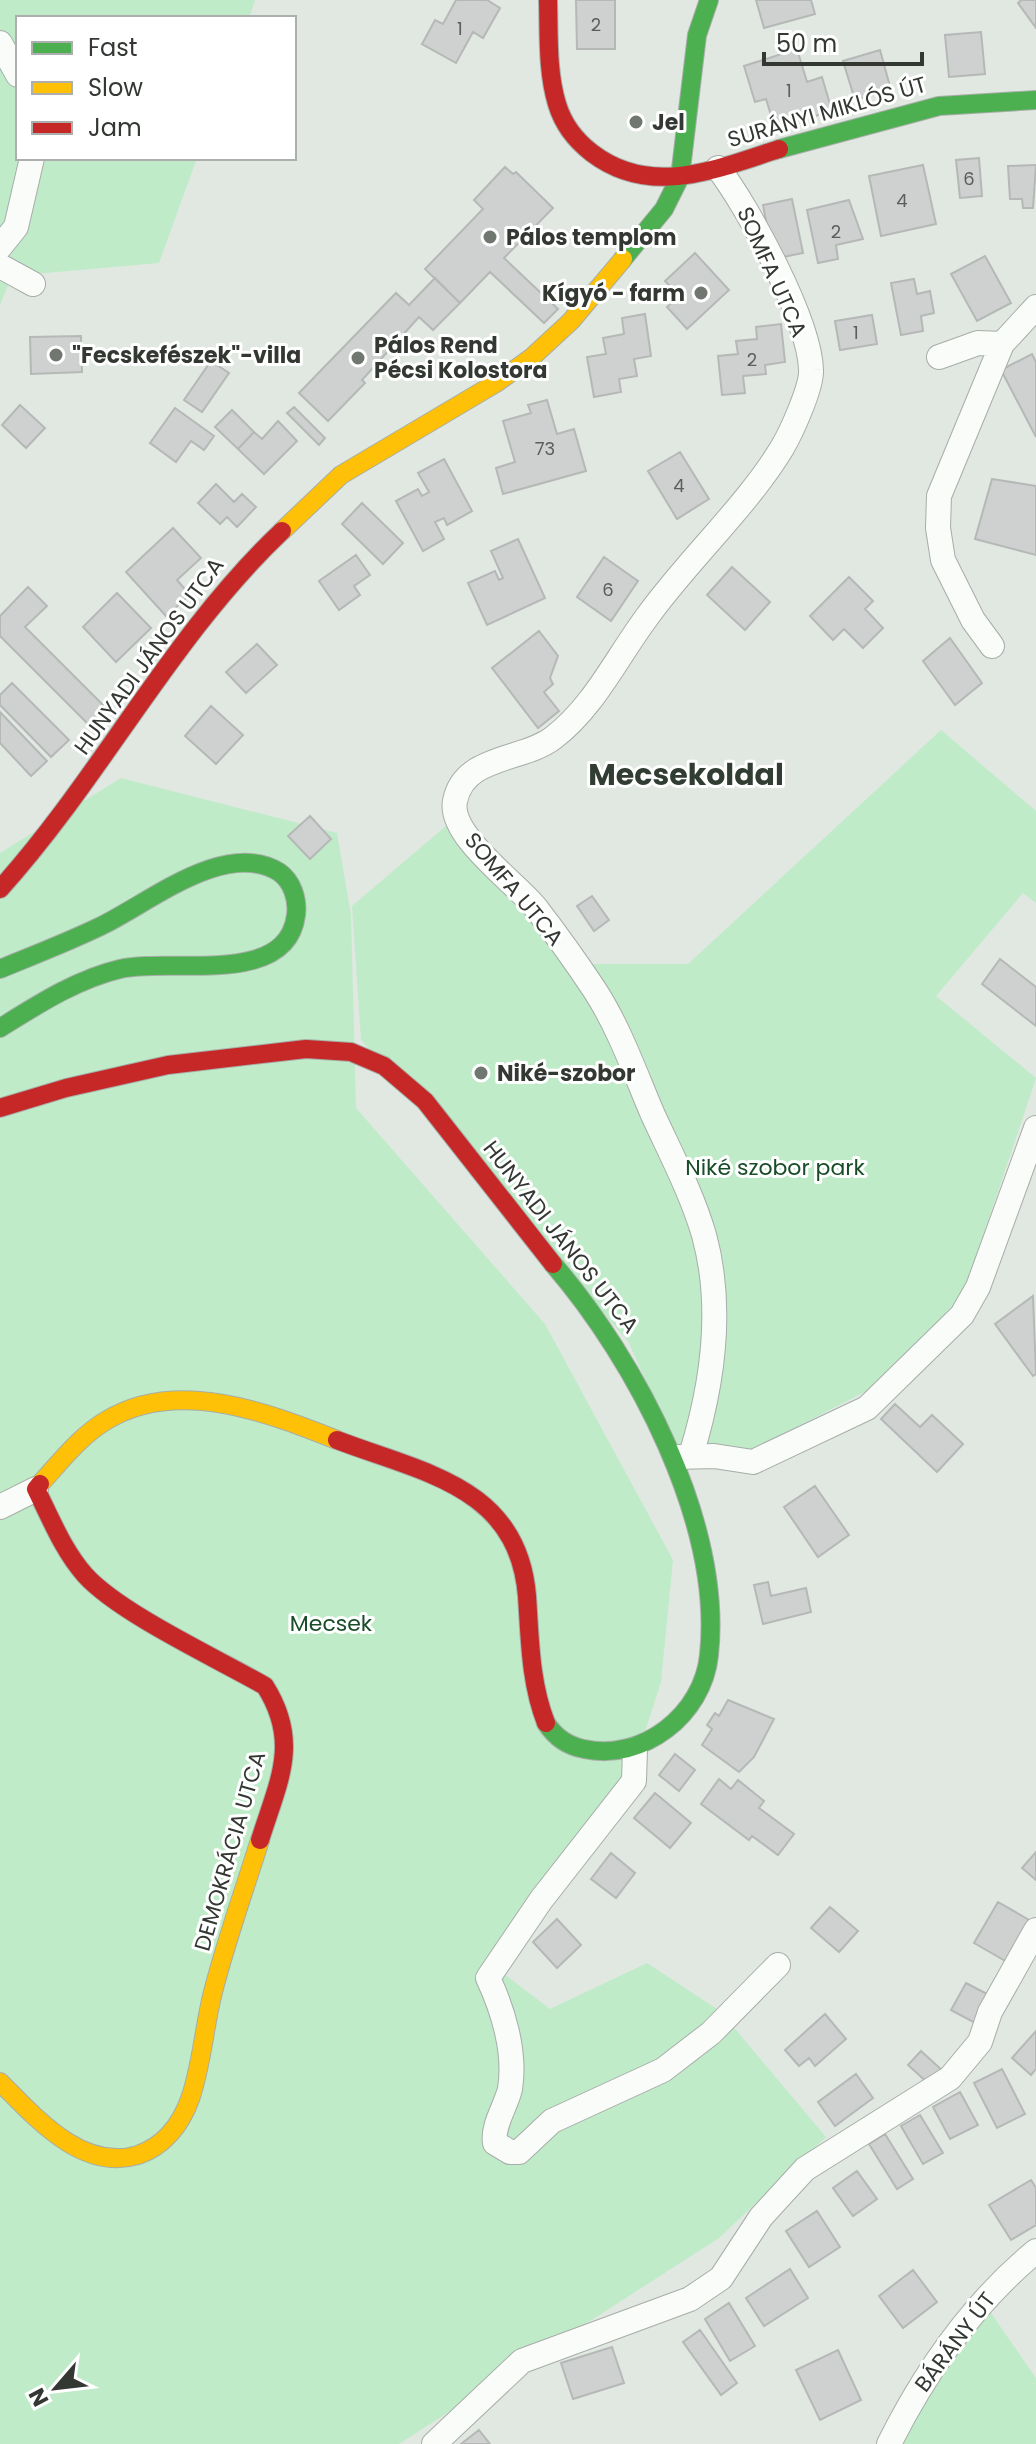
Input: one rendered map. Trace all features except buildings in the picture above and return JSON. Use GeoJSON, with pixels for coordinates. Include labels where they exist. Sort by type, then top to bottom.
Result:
{"type":"FeatureCollection","features":[{"type":"Feature","properties":{"kind":"street","name":"SURÁNYI MIKLÓS ÚT"},"geometry":{"type":"LineString","coordinates":[[548,0],[553,90],[563,121],[577,141],[608,163],[635,175],[680,177],[842,130],[960,101],[1036,100]]}},
{"type":"Feature","properties":{"kind":"street","name":"HUNYADI JÁNOS UTCA"},"geometry":{"type":"LineString","coordinates":[[0,889],[40,845],[202,617],[244,567],[341,475],[496,383],[531,358],[571,321],[664,209],[680,177],[687,97],[705,3]]}},
{"type":"Feature","properties":{"kind":"street"},"geometry":{"type":"LineString","coordinates":[[0,43],[16,71]]}},
{"type":"Feature","properties":{"kind":"street"},"geometry":{"type":"LineString","coordinates":[[0,247],[16,227],[32,160]]}},
{"type":"Feature","properties":{"kind":"street","name":"SOMFA UTCA"},"geometry":{"type":"LineString","coordinates":[[681,1456],[708,1400],[715,1323],[713,1277],[703,1233],[643,1091],[596,993],[533,905],[481,852],[460,825],[453,808],[462,780],[473,771],[551,740],[577,716],[647,616],[782,448],[801,404],[811,371],[801,329],[738,195],[718,168]]}},
{"type":"Feature","properties":{"kind":"street"},"geometry":{"type":"LineString","coordinates":[[0,266],[33,284]]}},
{"type":"Feature","properties":{"kind":"street"},"geometry":{"type":"LineString","coordinates":[[992,646],[943,560],[938,528],[939,496],[1002,344],[1036,307]]}},
{"type":"Feature","properties":{"kind":"street"},"geometry":{"type":"LineString","coordinates":[[939,357],[978,343],[1002,344]]}},
{"type":"Feature","properties":{"kind":"street"},"geometry":{"type":"LineString","coordinates":[[0,969],[106,924],[221,864],[269,865],[287,878],[294,891],[296,919],[290,937],[267,956],[232,964],[122,967],[66,989],[0,1028]]}},
{"type":"Feature","properties":{"kind":"street","name":"HUNYADI JÁNOS UTCA"},"geometry":{"type":"LineString","coordinates":[[0,1108],[52,1091],[131,1072],[256,1053],[341,1048],[375,1059],[429,1106],[542,1254],[606,1329],[681,1456],[711,1624],[709,1661],[678,1718],[659,1736],[635,1749]]}},
{"type":"Feature","properties":{"kind":"street"},"geometry":{"type":"LineString","coordinates":[[681,1456],[753,1462],[770,1456],[867,1408],[927,1353],[962,1315],[978,1287],[1036,1128]]}},
{"type":"Feature","properties":{"kind":"street"},"geometry":{"type":"LineString","coordinates":[[0,1507],[36,1489],[71,1447],[107,1419],[134,1407],[174,1401],[204,1401],[292,1424],[452,1484],[481,1500],[511,1535],[527,1577],[532,1675],[536,1703],[546,1726],[557,1737],[585,1751],[635,1749],[634,1781],[541,1900],[488,1978],[498,2000],[510,2053],[510,2087],[493,2134],[495,2143],[510,2152],[519,2152],[552,2121],[663,2070],[711,2033],[778,1965]]}},
{"type":"Feature","properties":{"kind":"street","name":"DEMOKRÁCIA UTCA"},"geometry":{"type":"LineString","coordinates":[[0,2082],[46,2128],[90,2153],[107,2158],[130,2156],[151,2151],[168,2135],[183,2115],[189,2098],[213,1994],[282,1771],[284,1750],[285,1728],[278,1707],[265,1686],[127,1607],[88,1578],[67,1552],[36,1489]]}},
{"type":"Feature","properties":{"kind":"street"},"geometry":{"type":"LineString","coordinates":[[434,2444],[522,2361],[690,2299],[721,2278],[761,2217],[805,2169],[950,2078],[980,2042],[990,2012],[1036,1930]]}},
{"type":"Feature","properties":{"kind":"street","name":"BÁRÁNY ÚT"},"geometry":{"type":"LineString","coordinates":[[889,2444],[915,2393],[939,2357],[1003,2280],[1036,2251]]}},
{"type":"Feature","properties":{"kind":"green space"},"geometry":{"type":"Polygon","coordinates":[[[0,0],[255,0],[250,16],[16,16],[16,160],[196,160],[159,263],[12,276],[0,305],[0,0]]]}},
{"type":"Feature","properties":{"kind":"green space","name":"Niké szobor park"},"geometry":{"type":"Polygon","coordinates":[[[941,730],[1036,811],[1036,903],[1023,893],[936,996],[1036,1078],[965,1290],[890,1379],[744,1454],[677,1451],[628,1341],[361,1040],[352,906],[447,825],[582,964],[688,964],[941,730]]]}},
{"type":"Feature","properties":{"kind":"green space","name":"Mecsek"},"geometry":{"type":"Polygon","coordinates":[[[121,778],[337,833],[351,915],[356,1108],[545,1324],[673,1560],[661,1682],[626,1790],[495,1967],[550,2009],[647,1963],[720,2011],[826,2137],[719,2238],[399,2444],[0,2444],[0,853],[121,778]]]}},
{"type":"Feature","properties":{"kind":"green space"},"geometry":{"type":"Polygon","coordinates":[[[984,2303],[1036,2378],[1036,2444],[889,2444],[984,2303]]]}},
{"type":"Feature","properties":{"kind":"traffic: fast"},"geometry":{"type":"LineString","coordinates":[[623,259],[664,209],[680,177],[697,35],[709,0]]}},
{"type":"Feature","properties":{"kind":"traffic: fast"},"geometry":{"type":"LineString","coordinates":[[779,149],[939,106],[1036,100]]}},
{"type":"Feature","properties":{"kind":"traffic: fast"},"geometry":{"type":"LineString","coordinates":[[0,969],[101,926],[188,878],[235,863],[258,864],[279,872],[291,885],[295,897],[296,915],[288,938],[272,953],[223,965],[141,966],[104,973],[73,986],[0,1028]]}},
{"type":"Feature","properties":{"kind":"traffic: fast"},"geometry":{"type":"LineString","coordinates":[[546,1723],[553,1733],[573,1746],[606,1751],[647,1741],[666,1729],[682,1715],[704,1677],[709,1655],[710,1605],[702,1552],[688,1499],[667,1446],[643,1395],[614,1347],[553,1264]]}},
{"type":"Feature","properties":{"kind":"traffic: slow"},"geometry":{"type":"LineString","coordinates":[[282,531],[341,475],[496,383],[531,358],[571,321],[623,259]]}},
{"type":"Feature","properties":{"kind":"traffic: slow"},"geometry":{"type":"LineString","coordinates":[[40,1484],[71,1449],[97,1426],[134,1407],[163,1401],[193,1400],[253,1410],[337,1440]]}},
{"type":"Feature","properties":{"kind":"traffic: slow"},"geometry":{"type":"LineString","coordinates":[[0,2082],[28,2111],[61,2138],[98,2156],[117,2158],[138,2155],[164,2140],[182,2117],[190,2099],[218,1973],[260,1840]]}},
{"type":"Feature","properties":{"kind":"traffic: jam"},"geometry":{"type":"LineString","coordinates":[[548,0],[550,66],[557,104],[570,131],[592,153],[614,167],[660,177],[708,171],[779,149]]}},
{"type":"Feature","properties":{"kind":"traffic: jam"},"geometry":{"type":"LineString","coordinates":[[0,889],[71,800],[205,615],[282,531]]}},
{"type":"Feature","properties":{"kind":"traffic: jam"},"geometry":{"type":"LineString","coordinates":[[0,1108],[66,1088],[168,1065],[306,1049],[351,1052],[384,1066],[425,1101],[553,1264]]}},
{"type":"Feature","properties":{"kind":"traffic: jam"},"geometry":{"type":"LineString","coordinates":[[337,1440],[433,1475],[461,1489],[486,1507],[506,1530],[520,1559],[527,1596],[534,1676],[546,1723]]}},
{"type":"Feature","properties":{"kind":"traffic: jam"},"geometry":{"type":"LineString","coordinates":[[40,1484],[36,1489],[64,1545],[85,1575],[101,1590],[170,1635],[265,1686],[276,1707],[284,1744],[279,1781],[260,1840]]}},
{"type":"Feature","properties":{"kind":"place","name":"Jel"},"geometry":{"type":"Point","coordinates":[636,122]}},
{"type":"Feature","properties":{"kind":"place","name":"Pálos templom"},"geometry":{"type":"Point","coordinates":[490,237]}},
{"type":"Feature","properties":{"kind":"place","name":"Kígyó - farm"},"geometry":{"type":"Point","coordinates":[701,293]}},
{"type":"Feature","properties":{"kind":"place","name":"\"Fecskefészek\"-villa"},"geometry":{"type":"Point","coordinates":[56,355]}},
{"type":"Feature","properties":{"kind":"place","name":"Pálos Rend Pécsi Kolostora"},"geometry":{"type":"Point","coordinates":[358,358]}},
{"type":"Feature","properties":{"kind":"place","name":"Niké-szobor"},"geometry":{"type":"Point","coordinates":[481,1073]}},
{"type":"Feature","properties":{"kind":"district","name":"Mecsekoldal"},"geometry":{"type":"Point","coordinates":[686,774]}}]}
